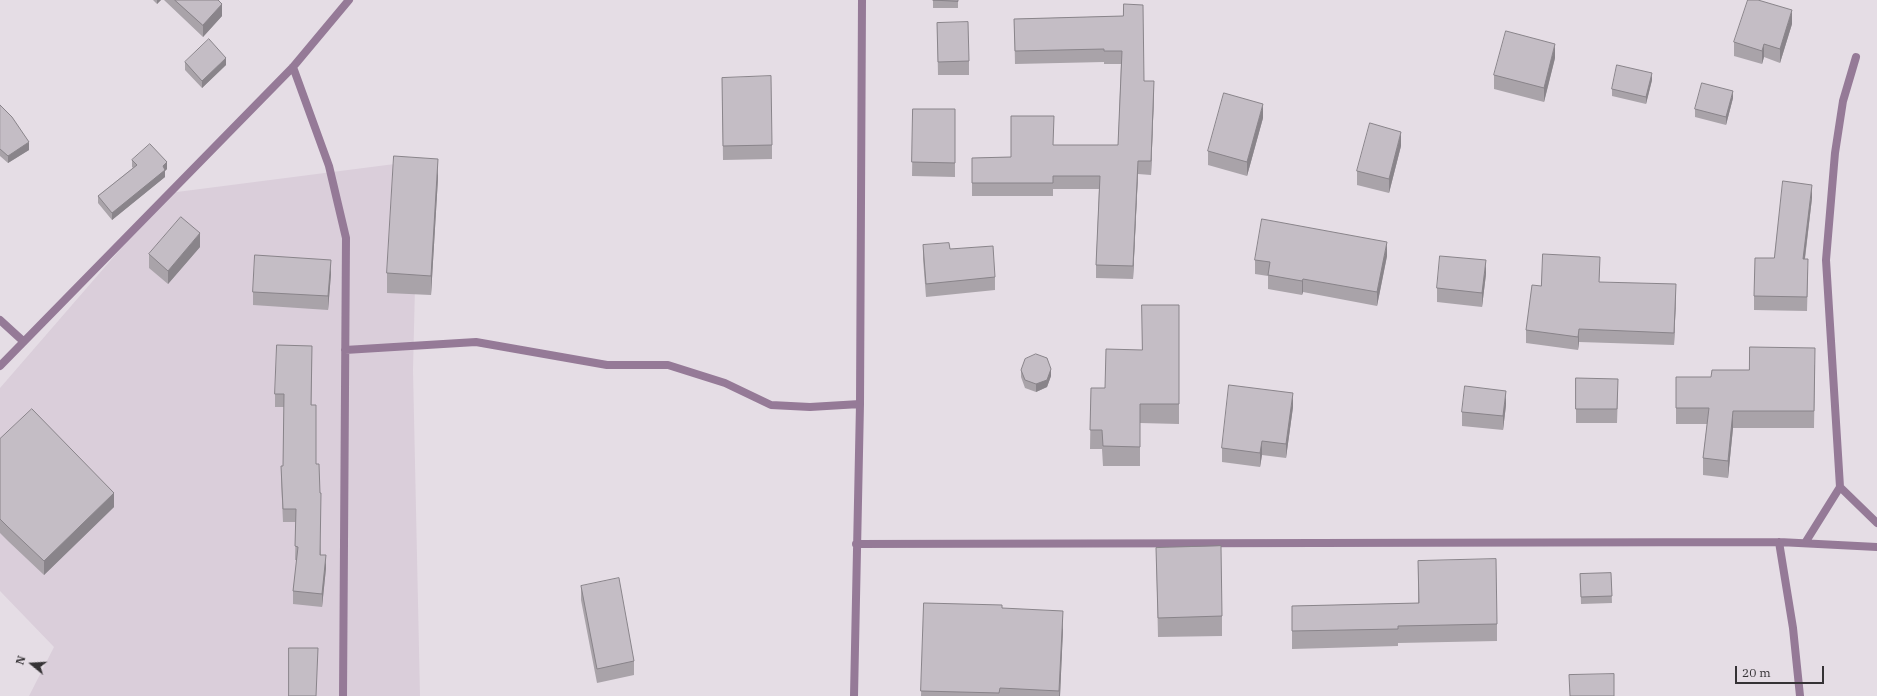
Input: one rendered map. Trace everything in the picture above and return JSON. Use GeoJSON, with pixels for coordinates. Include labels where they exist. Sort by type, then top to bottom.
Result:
{"type":"FeatureCollection","features":[{"type":"Feature","properties":{"kind":"street"},"geometry":{"type":"LineString","coordinates":[[0,366],[293,66],[349,0]]}},
{"type":"Feature","properties":{"kind":"street"},"geometry":{"type":"LineString","coordinates":[[854,696],[860,404],[862,0]]}},
{"type":"Feature","properties":{"kind":"street"},"geometry":{"type":"LineString","coordinates":[[1805,543],[1840,487],[1826,260],[1835,153],[1844,101],[1856,57]]}},
{"type":"Feature","properties":{"kind":"street"},"geometry":{"type":"LineString","coordinates":[[293,66],[329,166],[346,238],[342,696]]}},
{"type":"Feature","properties":{"kind":"street"},"geometry":{"type":"LineString","coordinates":[[0,320],[23,341]]}},
{"type":"Feature","properties":{"kind":"street"},"geometry":{"type":"LineString","coordinates":[[345,350],[476,342],[608,365],[668,365],[725,383],[771,405],[810,407],[860,404]]}},
{"type":"Feature","properties":{"kind":"street"},"geometry":{"type":"LineString","coordinates":[[1840,487],[1877,523]]}},
{"type":"Feature","properties":{"kind":"street"},"geometry":{"type":"LineString","coordinates":[[856,544],[1779,542],[1877,547]]}},
{"type":"Feature","properties":{"kind":"street"},"geometry":{"type":"LineString","coordinates":[[1779,542],[1793,628],[1800,696]]}},
{"type":"Feature","properties":{"kind":"shaded area"},"geometry":{"type":"Polygon","coordinates":[[[418,161],[413,370],[420,696],[29,696],[54,647],[0,591],[0,388],[169,193],[418,161]]]}},
{"type":"Feature","properties":{"kind":"building"},"geometry":{"type":"Polygon","coordinates":[[[175,0],[218,0],[222,4],[203,25],[175,0]]]}},
{"type":"Feature","properties":{"kind":"building"},"geometry":{"type":"Polygon","coordinates":[[[933,0],[958,0],[958,1],[933,0]]]}},
{"type":"Feature","properties":{"kind":"building"},"geometry":{"type":"Polygon","coordinates":[[[1748,0],[1758,0],[1792,10],[1780,49],[1764,44],[1762,51],[1734,42],[1748,0]]]}},
{"type":"Feature","properties":{"kind":"building"},"geometry":{"type":"Polygon","coordinates":[[[1124,4],[1143,5],[1144,81],[1154,81],[1151,161],[1138,161],[1133,266],[1096,265],[1100,176],[1053,176],[1053,183],[972,183],[972,158],[1011,157],[1011,116],[1054,116],[1053,145],[1118,145],[1122,51],[1104,51],[1104,49],[1015,51],[1014,19],[1123,16],[1124,4]]]}},
{"type":"Feature","properties":{"kind":"building"},"geometry":{"type":"Polygon","coordinates":[[[968,22],[969,61],[938,62],[937,23],[968,22]]]}},
{"type":"Feature","properties":{"kind":"building"},"geometry":{"type":"Polygon","coordinates":[[[1506,31],[1555,44],[1544,88],[1494,75],[1506,31]]]}},
{"type":"Feature","properties":{"kind":"building"},"geometry":{"type":"Polygon","coordinates":[[[209,39],[226,58],[202,81],[185,62],[209,39]]]}},
{"type":"Feature","properties":{"kind":"building"},"geometry":{"type":"Polygon","coordinates":[[[1617,65],[1652,73],[1646,97],[1612,89],[1617,65]]]}},
{"type":"Feature","properties":{"kind":"building"},"geometry":{"type":"Polygon","coordinates":[[[771,76],[772,145],[723,146],[722,78],[771,76]]]}},
{"type":"Feature","properties":{"kind":"building"},"geometry":{"type":"Polygon","coordinates":[[[1702,83],[1733,91],[1726,117],[1695,109],[1702,83]]]}},
{"type":"Feature","properties":{"kind":"building"},"geometry":{"type":"Polygon","coordinates":[[[1224,93],[1263,104],[1247,162],[1208,151],[1224,93]]]}},
{"type":"Feature","properties":{"kind":"building"},"geometry":{"type":"Polygon","coordinates":[[[0,105],[12,117],[29,142],[8,156],[0,149],[0,105]]]}},
{"type":"Feature","properties":{"kind":"building"},"geometry":{"type":"Polygon","coordinates":[[[913,109],[955,109],[955,163],[912,162],[913,109]]]}},
{"type":"Feature","properties":{"kind":"building"},"geometry":{"type":"Polygon","coordinates":[[[1370,123],[1401,132],[1389,179],[1357,171],[1370,123]]]}},
{"type":"Feature","properties":{"kind":"building"},"geometry":{"type":"Polygon","coordinates":[[[150,144],[167,162],[163,166],[165,170],[112,213],[98,196],[137,165],[132,160],[150,144]]]}},
{"type":"Feature","properties":{"kind":"building"},"geometry":{"type":"Polygon","coordinates":[[[394,156],[438,159],[431,276],[387,273],[394,156]]]}},
{"type":"Feature","properties":{"kind":"building"},"geometry":{"type":"Polygon","coordinates":[[[1783,181],[1812,185],[1803,259],[1808,259],[1807,297],[1754,296],[1755,258],[1774,258],[1783,181]]]}},
{"type":"Feature","properties":{"kind":"building"},"geometry":{"type":"Polygon","coordinates":[[[181,217],[200,233],[168,271],[149,254],[181,217]]]}},
{"type":"Feature","properties":{"kind":"building"},"geometry":{"type":"Polygon","coordinates":[[[1262,219],[1387,242],[1377,292],[1303,279],[1302,281],[1268,275],[1270,262],[1255,260],[1262,219]]]}},
{"type":"Feature","properties":{"kind":"building"},"geometry":{"type":"Polygon","coordinates":[[[949,243],[950,249],[993,246],[995,277],[926,284],[923,245],[949,243]]]}},
{"type":"Feature","properties":{"kind":"building"},"geometry":{"type":"Polygon","coordinates":[[[1543,254],[1600,257],[1599,282],[1676,284],[1674,333],[1579,329],[1578,337],[1526,330],[1532,285],[1541,286],[1543,254]]]}},
{"type":"Feature","properties":{"kind":"building"},"geometry":{"type":"Polygon","coordinates":[[[255,255],[331,260],[328,296],[253,292],[255,255]]]}},
{"type":"Feature","properties":{"kind":"building"},"geometry":{"type":"Polygon","coordinates":[[[1440,256],[1486,260],[1482,293],[1437,288],[1440,256]]]}},
{"type":"Feature","properties":{"kind":"building"},"geometry":{"type":"Polygon","coordinates":[[[1142,305],[1179,305],[1179,404],[1140,404],[1140,447],[1103,446],[1102,430],[1090,430],[1091,388],[1105,388],[1106,349],[1142,350],[1142,305]]]}},
{"type":"Feature","properties":{"kind":"building"},"geometry":{"type":"Polygon","coordinates":[[[277,345],[312,346],[311,405],[316,405],[316,464],[319,464],[321,493],[320,555],[326,555],[322,594],[293,591],[298,547],[295,546],[296,509],[283,509],[281,466],[283,466],[284,394],[275,394],[277,345]]]}},
{"type":"Feature","properties":{"kind":"building"},"geometry":{"type":"Polygon","coordinates":[[[1750,347],[1815,348],[1814,411],[1733,411],[1728,461],[1703,458],[1709,408],[1676,408],[1676,377],[1711,377],[1712,370],[1749,370],[1750,347]]]}},
{"type":"Feature","properties":{"kind":"building"},"geometry":{"type":"Polygon","coordinates":[[[1036,354],[1047,358],[1051,369],[1047,380],[1036,384],[1025,380],[1021,370],[1025,359],[1036,354]]]}},
{"type":"Feature","properties":{"kind":"building"},"geometry":{"type":"Polygon","coordinates":[[[1576,378],[1618,379],[1617,409],[1576,409],[1576,378]]]}},
{"type":"Feature","properties":{"kind":"building"},"geometry":{"type":"Polygon","coordinates":[[[1229,385],[1293,393],[1286,444],[1262,441],[1260,453],[1222,448],[1229,385]]]}},
{"type":"Feature","properties":{"kind":"building"},"geometry":{"type":"Polygon","coordinates":[[[1465,386],[1506,391],[1503,416],[1462,412],[1465,386]]]}},
{"type":"Feature","properties":{"kind":"building"},"geometry":{"type":"Polygon","coordinates":[[[32,409],[114,493],[44,561],[0,519],[0,439],[32,409]]]}},
{"type":"Feature","properties":{"kind":"building"},"geometry":{"type":"Polygon","coordinates":[[[1221,546],[1222,616],[1158,618],[1156,548],[1221,546]]]}},
{"type":"Feature","properties":{"kind":"building"},"geometry":{"type":"Polygon","coordinates":[[[1496,559],[1497,624],[1398,626],[1398,629],[1292,631],[1292,606],[1419,603],[1418,561],[1496,559]]]}},
{"type":"Feature","properties":{"kind":"building"},"geometry":{"type":"Polygon","coordinates":[[[1611,573],[1612,596],[1581,597],[1580,574],[1611,573]]]}},
{"type":"Feature","properties":{"kind":"building"},"geometry":{"type":"Polygon","coordinates":[[[619,578],[634,661],[597,669],[581,586],[619,578]]]}},
{"type":"Feature","properties":{"kind":"building"},"geometry":{"type":"Polygon","coordinates":[[[924,603],[1002,605],[1002,608],[1063,611],[1059,691],[1000,688],[999,693],[921,691],[924,603]]]}},
{"type":"Feature","properties":{"kind":"building"},"geometry":{"type":"Polygon","coordinates":[[[289,648],[318,648],[316,696],[289,696],[289,648]]]}},
{"type":"Feature","properties":{"kind":"building"},"geometry":{"type":"Polygon","coordinates":[[[1614,674],[1614,696],[1570,696],[1569,675],[1614,674]]]}}]}
